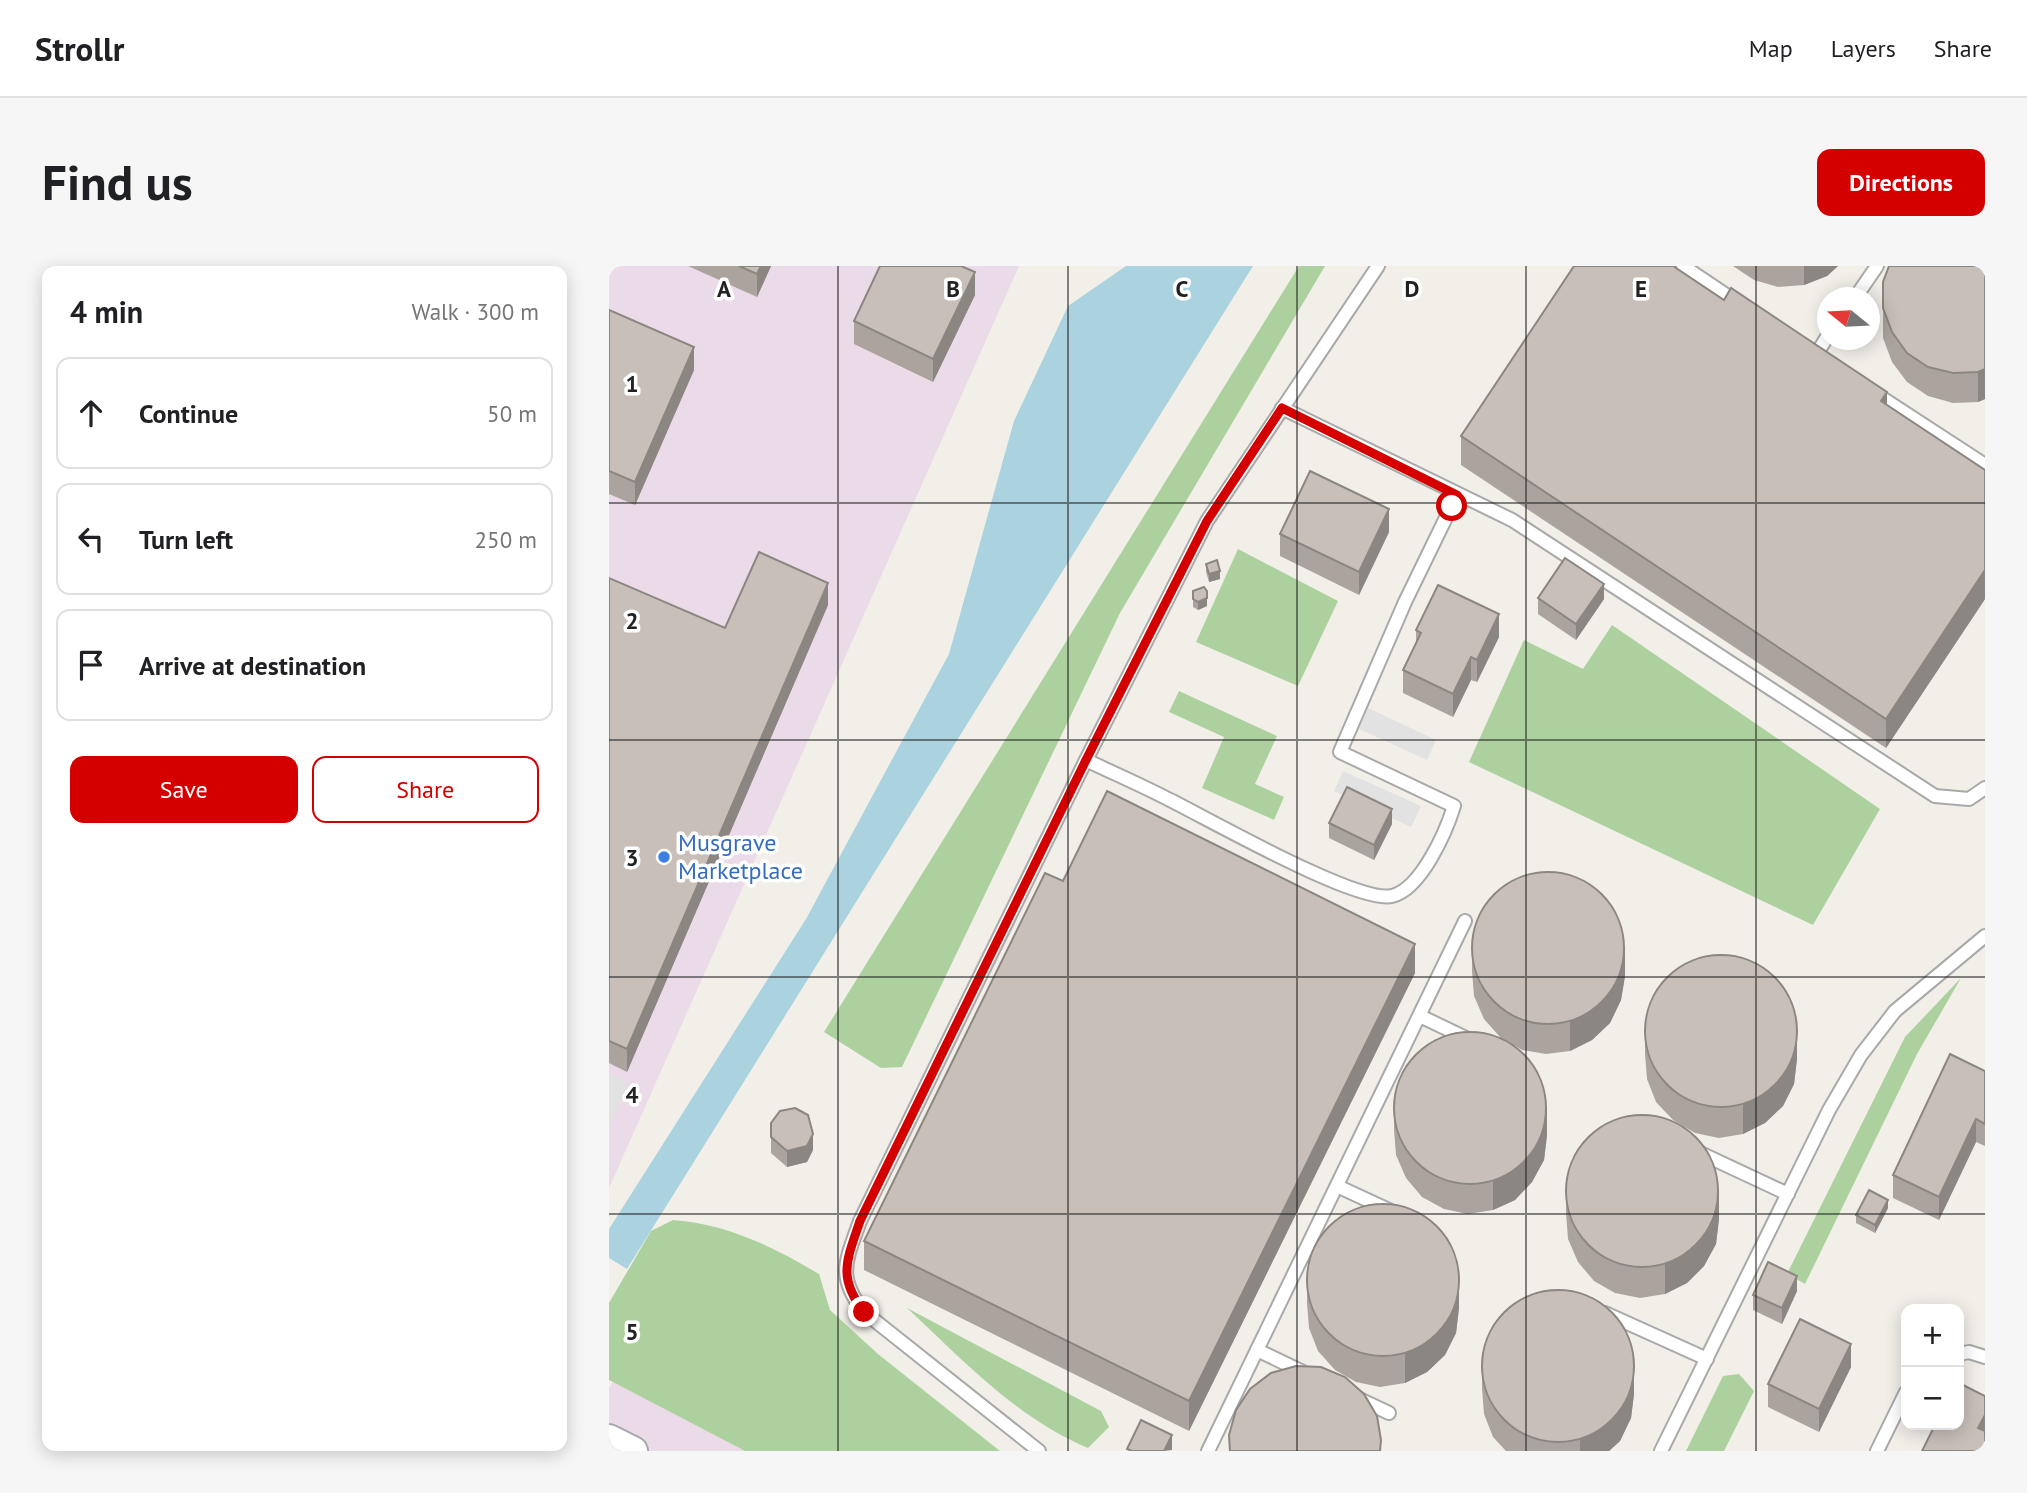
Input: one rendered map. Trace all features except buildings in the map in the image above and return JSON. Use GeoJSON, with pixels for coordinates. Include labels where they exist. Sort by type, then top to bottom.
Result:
{"type":"FeatureCollection","features":[{"type":"Feature","properties":{"kind":"street"},"geometry":{"type":"LineString","coordinates":[[609,1439],[633,1451]]}},
{"type":"Feature","properties":{"kind":"lane"},"geometry":{"type":"LineString","coordinates":[[1038,1451],[864,1312],[849,1292],[845,1264],[860,1221],[1086,760],[1207,521],[1378,266]]}},
{"type":"Feature","properties":{"kind":"lane"},"geometry":{"type":"LineString","coordinates":[[1683,266],[1747,309]]}},
{"type":"Feature","properties":{"kind":"lane"},"geometry":{"type":"LineString","coordinates":[[1863,287],[1877,266]]}},
{"type":"Feature","properties":{"kind":"lane"},"geometry":{"type":"LineString","coordinates":[[1817,355],[1820,350]]}},
{"type":"Feature","properties":{"kind":"lane"},"geometry":{"type":"LineString","coordinates":[[1861,384],[1985,464]]}},
{"type":"Feature","properties":{"kind":"lane"},"geometry":{"type":"LineString","coordinates":[[1282,408],[1512,520],[1935,796],[1969,799],[1985,788]]}},
{"type":"Feature","properties":{"kind":"lane"},"geometry":{"type":"LineString","coordinates":[[1086,760],[1312,872],[1369,894],[1392,896],[1413,884],[1447,829],[1454,806],[1340,751],[1405,602],[1457,495]]}},
{"type":"Feature","properties":{"kind":"lane"},"geometry":{"type":"LineString","coordinates":[[1208,1451],[1465,921]]}},
{"type":"Feature","properties":{"kind":"lane"},"geometry":{"type":"LineString","coordinates":[[1661,1451],[1829,1110],[1861,1055],[1895,1011],[1985,936]]}},
{"type":"Feature","properties":{"kind":"lane"},"geometry":{"type":"LineString","coordinates":[[1420,1016],[1478,1044]]}},
{"type":"Feature","properties":{"kind":"lane"},"geometry":{"type":"LineString","coordinates":[[1679,1143],[1788,1194]]}},
{"type":"Feature","properties":{"kind":"lane"},"geometry":{"type":"LineString","coordinates":[[1337,1186],[1405,1217]]}},
{"type":"Feature","properties":{"kind":"lane"},"geometry":{"type":"LineString","coordinates":[[1593,1308],[1707,1359]]}},
{"type":"Feature","properties":{"kind":"lane"},"geometry":{"type":"LineString","coordinates":[[1257,1350],[1317,1379]]}},
{"type":"Feature","properties":{"kind":"lane"},"geometry":{"type":"LineString","coordinates":[[1964,1353],[1985,1357]]}},
{"type":"Feature","properties":{"kind":"lane"},"geometry":{"type":"LineString","coordinates":[[1341,1390],[1389,1413]]}},
{"type":"Feature","properties":{"kind":"lane"},"geometry":{"type":"LineString","coordinates":[[1877,1451],[1901,1402]]}},
{"type":"Feature","properties":{"kind":"shaded area"},"geometry":{"type":"Polygon","coordinates":[[[609,266],[1019,266],[609,1188],[609,266]]]}},
{"type":"Feature","properties":{"kind":"shaded area"},"geometry":{"type":"Polygon","coordinates":[[[1368,708],[1436,740],[1427,760],[1359,729],[1368,708]]]}},
{"type":"Feature","properties":{"kind":"shaded area"},"geometry":{"type":"Polygon","coordinates":[[[1343,771],[1421,806],[1411,827],[1334,791],[1343,771]]]}},
{"type":"Feature","properties":{"kind":"shaded area"},"geometry":{"type":"Polygon","coordinates":[[[609,1074],[629,1083],[609,1128],[609,1074]]]}},
{"type":"Feature","properties":{"kind":"shaded area"},"geometry":{"type":"Polygon","coordinates":[[[613,1382],[745,1451],[609,1451],[609,1388],[613,1382]]]}},
{"type":"Feature","properties":{"kind":"green space"},"geometry":{"type":"Polygon","coordinates":[[[1299,266],[1325,266],[1120,613],[902,1067],[881,1068],[824,1032],[1299,266]]]}},
{"type":"Feature","properties":{"kind":"green space"},"geometry":{"type":"Polygon","coordinates":[[[1238,549],[1338,601],[1298,686],[1196,642],[1238,549]]]}},
{"type":"Feature","properties":{"kind":"green space"},"geometry":{"type":"Polygon","coordinates":[[[1612,625],[1880,809],[1813,925],[1469,762],[1524,640],[1583,669],[1612,625]]]}},
{"type":"Feature","properties":{"kind":"green space"},"geometry":{"type":"Polygon","coordinates":[[[1179,691],[1277,736],[1255,784],[1284,797],[1274,820],[1202,788],[1224,737],[1169,712],[1179,691]]]}},
{"type":"Feature","properties":{"kind":"green space"},"geometry":{"type":"Polygon","coordinates":[[[1961,978],[1917,1054],[1805,1284],[1787,1274],[1905,1037],[1961,978]]]}},
{"type":"Feature","properties":{"kind":"green space"},"geometry":{"type":"Polygon","coordinates":[[[673,1220],[712,1226],[749,1238],[819,1274],[830,1310],[878,1354],[1000,1451],[745,1451],[609,1380],[609,1303],[651,1231],[673,1220]]]}},
{"type":"Feature","properties":{"kind":"green space"},"geometry":{"type":"Polygon","coordinates":[[[907,1308],[1101,1411],[1109,1427],[1088,1448],[1062,1436],[1037,1421],[991,1386],[907,1308]]]}},
{"type":"Feature","properties":{"kind":"green space"},"geometry":{"type":"Polygon","coordinates":[[[1739,1374],[1754,1391],[1724,1451],[1686,1451],[1723,1376],[1739,1374]]]}},
{"type":"Feature","properties":{"kind":"water"},"geometry":{"type":"Polygon","coordinates":[[[1126,266],[1253,266],[627,1269],[609,1258],[609,1229],[806,919],[949,654],[1014,421],[1068,306],[1126,266]]]}},
{"type":"Feature","properties":{"kind":"place","name":"Musgrave Marketplace"},"geometry":{"type":"Point","coordinates":[664,857]}},
{"type":"Feature","properties":{"kind":"route"},"geometry":{"type":"LineString","coordinates":[[864,1312],[849,1292],[845,1264],[860,1221],[1086,760],[1207,521],[1282,408],[1457,495],[1452,506]]}}]}
